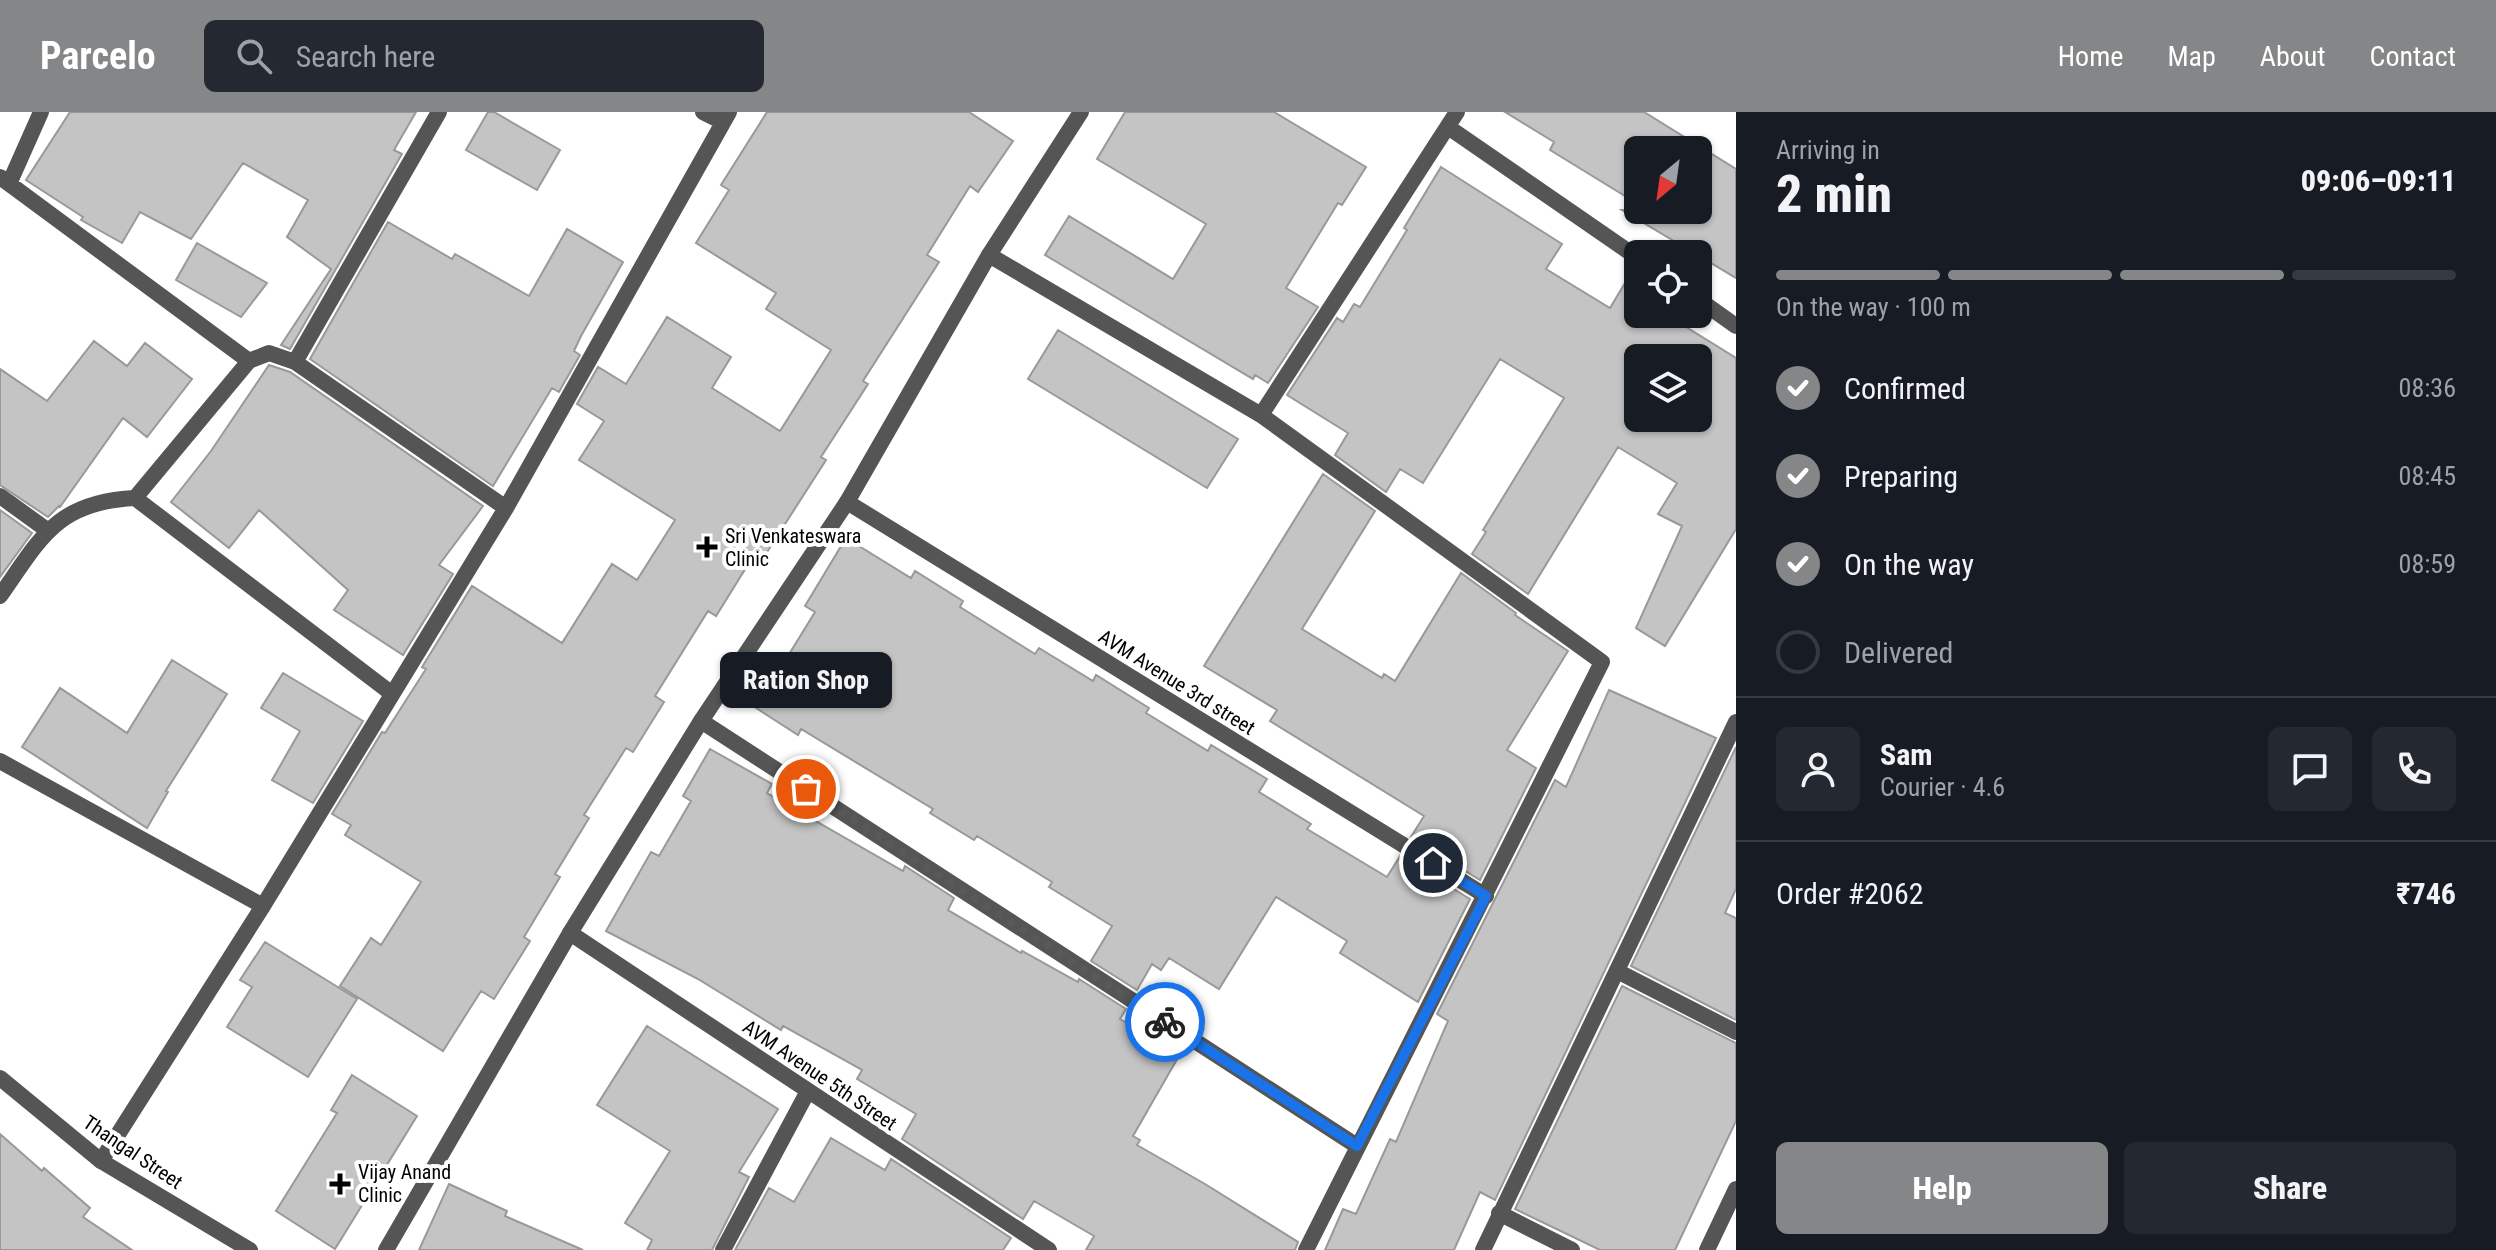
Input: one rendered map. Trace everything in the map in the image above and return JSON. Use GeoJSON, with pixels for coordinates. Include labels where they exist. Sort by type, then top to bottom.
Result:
{"type":"FeatureCollection","features":[{"type":"Feature","properties":{"kind":"street"},"geometry":{"type":"LineString","coordinates":[[41,112],[5,180],[249,361]]}},
{"type":"Feature","properties":{"kind":"street"},"geometry":{"type":"LineString","coordinates":[[295,362],[439,112]]}},
{"type":"Feature","properties":{"kind":"street"},"geometry":{"type":"LineString","coordinates":[[101,1161],[263,906],[506,508],[726,117],[703,112]]}},
{"type":"Feature","properties":{"kind":"street"},"geometry":{"type":"LineString","coordinates":[[386,1250],[570,933],[701,721],[847,502],[989,255],[1081,112]]}},
{"type":"Feature","properties":{"kind":"street"},"geometry":{"type":"LineString","coordinates":[[1261,415],[1453,119],[1624,247]]}},
{"type":"Feature","properties":{"kind":"street"},"geometry":{"type":"LineString","coordinates":[[989,255],[1261,415],[1602,662],[1306,1250]]}},
{"type":"Feature","properties":{"kind":"street"},"geometry":{"type":"LineString","coordinates":[[1712,309],[1736,326]]}},
{"type":"Feature","properties":{"kind":"street"},"geometry":{"type":"LineString","coordinates":[[135,498],[249,361],[269,353],[295,362],[506,508]]}},
{"type":"Feature","properties":{"kind":"street"},"geometry":{"type":"LineString","coordinates":[[0,496],[47,530]]}},
{"type":"Feature","properties":{"kind":"street"},"geometry":{"type":"LineString","coordinates":[[0,596],[47,530],[77,510],[105,500],[135,498],[391,693]]}},
{"type":"Feature","properties":{"kind":"street","name":"AVM Avenue 3rd street"},"geometry":{"type":"LineString","coordinates":[[847,502],[1486,896]]}},
{"type":"Feature","properties":{"kind":"street"},"geometry":{"type":"LineString","coordinates":[[701,721],[1357,1146]]}},
{"type":"Feature","properties":{"kind":"street"},"geometry":{"type":"LineString","coordinates":[[1483,1250],[1736,722]]}},
{"type":"Feature","properties":{"kind":"street"},"geometry":{"type":"LineString","coordinates":[[0,761],[263,906]]}},
{"type":"Feature","properties":{"kind":"street","name":"AVM Avenue 5th Street"},"geometry":{"type":"LineString","coordinates":[[570,933],[1041,1248]]}},
{"type":"Feature","properties":{"kind":"street"},"geometry":{"type":"LineString","coordinates":[[1617,971],[1736,1032]]}},
{"type":"Feature","properties":{"kind":"street","name":"Thangal Street"},"geometry":{"type":"LineString","coordinates":[[0,1078],[101,1161],[250,1250]]}},
{"type":"Feature","properties":{"kind":"street"},"geometry":{"type":"LineString","coordinates":[[723,1250],[808,1091]]}},
{"type":"Feature","properties":{"kind":"street"},"geometry":{"type":"LineString","coordinates":[[1707,1250],[1736,1189]]}},
{"type":"Feature","properties":{"kind":"street"},"geometry":{"type":"LineString","coordinates":[[1499,1213],[1572,1250]]}},
{"type":"Feature","properties":{"kind":"building"},"geometry":{"type":"Polygon","coordinates":[[[70,112],[416,112],[394,150],[402,154],[290,349],[281,345],[331,269],[287,237],[308,200],[243,163],[191,239],[140,212],[122,243],[81,220],[83,217],[26,180],[70,112]]]}},
{"type":"Feature","properties":{"kind":"building"},"geometry":{"type":"Polygon","coordinates":[[[488,112],[494,112],[560,150],[537,190],[466,150],[488,112]]]}},
{"type":"Feature","properties":{"kind":"building"},"geometry":{"type":"Polygon","coordinates":[[[767,112],[969,112],[1013,141],[978,192],[970,186],[927,255],[939,262],[863,381],[868,384],[821,457],[826,460],[762,560],[754,555],[716,616],[708,611],[655,696],[664,702],[633,752],[626,748],[584,815],[589,818],[555,874],[560,877],[524,937],[530,941],[494,999],[481,991],[443,1051],[340,986],[371,938],[381,945],[421,882],[345,835],[351,825],[332,814],[382,732],[385,733],[426,669],[422,667],[472,586],[562,643],[612,564],[637,580],[675,520],[579,460],[604,421],[577,404],[598,367],[626,384],[667,317],[731,357],[712,388],[780,431],[831,350],[766,309],[776,293],[696,243],[729,190],[721,185],[767,112]]]}},
{"type":"Feature","properties":{"kind":"building"},"geometry":{"type":"Polygon","coordinates":[[[1125,112],[1274,112],[1366,167],[1342,205],[1338,203],[1286,288],[1318,307],[1268,383],[1255,375],[1253,379],[1045,255],[1069,216],[1173,279],[1206,224],[1097,159],[1125,112]]]}},
{"type":"Feature","properties":{"kind":"building"},"geometry":{"type":"Polygon","coordinates":[[[1505,112],[1644,112],[1683,136],[1624,136],[1624,195],[1550,150],[1554,142],[1505,112]]]}},
{"type":"Feature","properties":{"kind":"building"},"geometry":{"type":"Polygon","coordinates":[[[1712,154],[1736,169],[1736,278],[1712,264],[1712,240],[1672,240],[1645,224],[1712,224],[1712,154]]]}},
{"type":"Feature","properties":{"kind":"building"},"geometry":{"type":"Polygon","coordinates":[[[1441,167],[1562,244],[1546,269],[1610,308],[1624,285],[1624,328],[1688,328],[1736,358],[1736,529],[1665,646],[1636,628],[1682,526],[1658,514],[1677,483],[1618,447],[1528,594],[1472,554],[1486,532],[1483,530],[1564,398],[1500,359],[1423,483],[1400,469],[1386,492],[1335,455],[1348,433],[1287,395],[1337,318],[1343,322],[1354,304],[1360,307],[1407,230],[1404,228],[1441,167]]]}},
{"type":"Feature","properties":{"kind":"building"},"geometry":{"type":"Polygon","coordinates":[[[388,222],[452,259],[455,254],[529,296],[567,229],[623,262],[581,336],[574,351],[580,355],[559,392],[552,388],[493,486],[310,359],[388,222]]]}},
{"type":"Feature","properties":{"kind":"building"},"geometry":{"type":"Polygon","coordinates":[[[197,243],[267,283],[241,317],[176,280],[197,243]]]}},
{"type":"Feature","properties":{"kind":"building"},"geometry":{"type":"Polygon","coordinates":[[[1058,330],[1238,439],[1207,488],[1028,379],[1058,330]]]}},
{"type":"Feature","properties":{"kind":"building"},"geometry":{"type":"Polygon","coordinates":[[[94,341],[127,366],[145,343],[192,379],[147,437],[123,418],[60,507],[48,517],[0,485],[0,369],[47,401],[94,341]]]}},
{"type":"Feature","properties":{"kind":"building"},"geometry":{"type":"Polygon","coordinates":[[[269,365],[290,372],[483,506],[439,565],[453,574],[403,655],[334,610],[348,590],[259,510],[229,548],[171,502],[211,451],[269,365]]]}},
{"type":"Feature","properties":{"kind":"building"},"geometry":{"type":"Polygon","coordinates":[[[1323,474],[1375,511],[1302,629],[1382,678],[1384,674],[1395,681],[1461,573],[1568,651],[1507,750],[1536,768],[1480,880],[1411,837],[1424,816],[1270,721],[1277,710],[1204,666],[1323,474]]]}},
{"type":"Feature","properties":{"kind":"building"},"geometry":{"type":"Polygon","coordinates":[[[0,510],[32,533],[0,577],[0,510]]]}},
{"type":"Feature","properties":{"kind":"building"},"geometry":{"type":"Polygon","coordinates":[[[846,538],[911,578],[915,571],[963,601],[960,607],[1035,654],[1039,648],[1093,681],[1096,675],[1149,708],[1146,713],[1208,751],[1211,745],[1267,779],[1259,792],[1311,824],[1307,829],[1387,877],[1400,856],[1470,899],[1418,1002],[1340,953],[1347,941],[1276,897],[1219,989],[1169,958],[1161,970],[1152,964],[1137,990],[1091,961],[1112,926],[1049,887],[1052,882],[977,836],[974,840],[930,813],[933,809],[801,729],[798,735],[756,708],[815,612],[805,606],[846,538]]]}},
{"type":"Feature","properties":{"kind":"building"},"geometry":{"type":"Polygon","coordinates":[[[172,660],[227,694],[166,791],[147,828],[22,747],[60,688],[127,733],[172,660]]]}},
{"type":"Feature","properties":{"kind":"building"},"geometry":{"type":"Polygon","coordinates":[[[283,673],[363,721],[313,803],[272,780],[300,731],[261,708],[283,673]]]}},
{"type":"Feature","properties":{"kind":"building"},"geometry":{"type":"Polygon","coordinates":[[[1609,690],[1716,738],[1495,1200],[1480,1192],[1454,1250],[1325,1250],[1343,1209],[1356,1214],[1390,1139],[1396,1142],[1448,1021],[1437,1014],[1555,780],[1566,787],[1609,690]]]}},
{"type":"Feature","properties":{"kind":"building"},"geometry":{"type":"Polygon","coordinates":[[[1736,747],[1736,889],[1725,913],[1736,918],[1736,1020],[1631,966],[1736,747]]]}},
{"type":"Feature","properties":{"kind":"building"},"geometry":{"type":"Polygon","coordinates":[[[710,749],[772,784],[767,793],[903,871],[905,866],[954,898],[948,910],[1021,953],[1078,982],[1079,979],[1126,1009],[1120,1019],[1180,1054],[1133,1136],[1140,1140],[1137,1145],[1298,1242],[1295,1250],[1086,1250],[1094,1236],[1034,1201],[1023,1219],[902,1139],[916,1114],[857,1079],[862,1070],[783,1026],[781,1030],[698,979],[606,931],[651,852],[659,856],[691,801],[683,796],[710,749]]]}},
{"type":"Feature","properties":{"kind":"building"},"geometry":{"type":"Polygon","coordinates":[[[265,942],[357,999],[308,1077],[227,1027],[252,987],[240,980],[265,942]]]}},
{"type":"Feature","properties":{"kind":"building"},"geometry":{"type":"Polygon","coordinates":[[[1622,986],[1736,1043],[1736,1121],[1675,1250],[1600,1250],[1515,1209],[1622,986]]]}},
{"type":"Feature","properties":{"kind":"building"},"geometry":{"type":"Polygon","coordinates":[[[647,1026],[778,1109],[739,1172],[749,1177],[712,1250],[647,1250],[652,1240],[625,1223],[670,1151],[597,1105],[647,1026]]]}},
{"type":"Feature","properties":{"kind":"building"},"geometry":{"type":"Polygon","coordinates":[[[352,1075],[417,1116],[335,1249],[276,1211],[337,1113],[331,1110],[352,1075]]]}},
{"type":"Feature","properties":{"kind":"building"},"geometry":{"type":"Polygon","coordinates":[[[0,1134],[90,1208],[83,1217],[132,1250],[0,1250],[0,1134]]]}},
{"type":"Feature","properties":{"kind":"building"},"geometry":{"type":"Polygon","coordinates":[[[831,1138],[885,1170],[891,1159],[1011,1238],[1003,1250],[735,1250],[769,1188],[794,1202],[831,1138]]]}},
{"type":"Feature","properties":{"kind":"building"},"geometry":{"type":"Polygon","coordinates":[[[449,1184],[507,1211],[505,1216],[583,1250],[419,1250],[449,1184]]]}},
{"type":"Feature","properties":{"kind":"way so far"},"geometry":{"type":"LineString","coordinates":[[806,789],[1165,1022]]}},
{"type":"Feature","properties":{"kind":"place","name":"Sri Venkateswara Clinic"},"geometry":{"type":"Point","coordinates":[707,547]}},
{"type":"Feature","properties":{"kind":"place","name":"Ration Shop"},"geometry":{"type":"Point","coordinates":[806,789]}},
{"type":"Feature","properties":{"kind":"place","name":"Vijay Anand Clinic"},"geometry":{"type":"Point","coordinates":[340,1184]}},
{"type":"Feature","properties":{"kind":"route"},"geometry":{"type":"LineString","coordinates":[[1165,1022],[1357,1146],[1486,896],[1433,863]]}}]}
